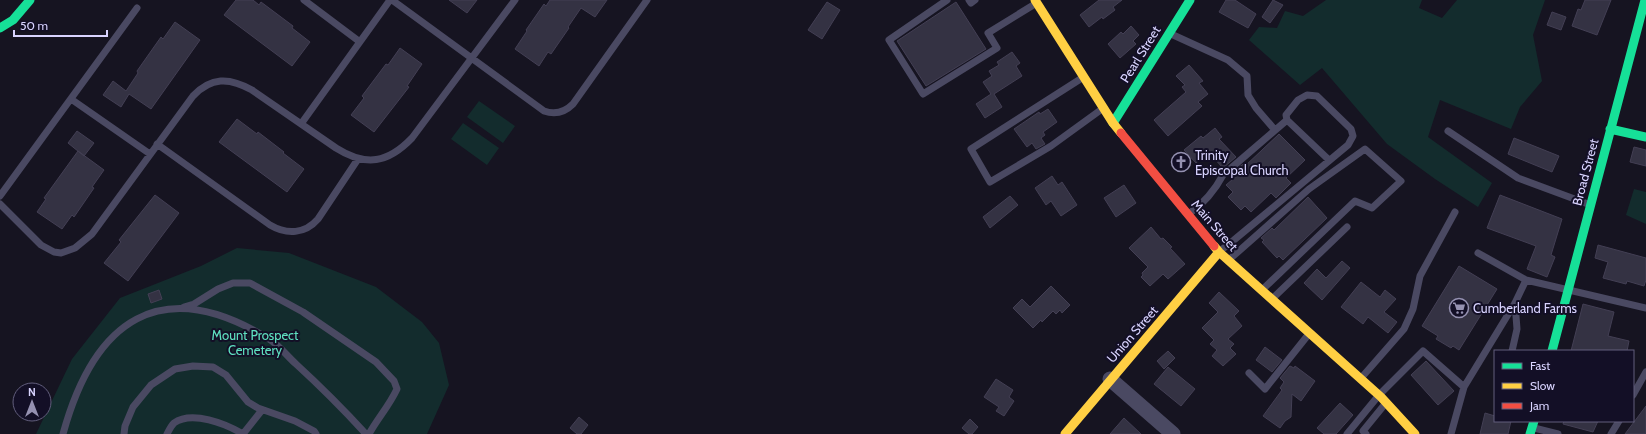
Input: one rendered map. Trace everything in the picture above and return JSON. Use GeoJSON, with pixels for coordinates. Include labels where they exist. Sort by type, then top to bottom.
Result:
{"type":"FeatureCollection","features":[{"type":"Feature","properties":{"kind":"main road"},"geometry":{"type":"LineString","coordinates":[[0,28],[15,19],[30,0]]}},
{"type":"Feature","properties":{"kind":"main road","name":"Pearl Street"},"geometry":{"type":"LineString","coordinates":[[1113,122],[1190,0]]}},
{"type":"Feature","properties":{"kind":"main road","name":"Broad Street"},"geometry":{"type":"LineString","coordinates":[[1552,350],[1645,0]]}},
{"type":"Feature","properties":{"kind":"main road","name":"Main Street"},"geometry":{"type":"LineString","coordinates":[[1036,2],[1113,122],[1219,252],[1386,402],[1415,434]]}},
{"type":"Feature","properties":{"kind":"main road"},"geometry":{"type":"LineString","coordinates":[[1610,128],[1646,137]]}},
{"type":"Feature","properties":{"kind":"main road","name":"Union Street"},"geometry":{"type":"LineString","coordinates":[[1065,434],[1219,252]]}},
{"type":"Feature","properties":{"kind":"street"},"geometry":{"type":"LineString","coordinates":[[1110,379],[1173,434]]}},
{"type":"Feature","properties":{"kind":"lane"},"geometry":{"type":"LineString","coordinates":[[304,0],[360,42]]}},
{"type":"Feature","properties":{"kind":"lane"},"geometry":{"type":"LineString","coordinates":[[301,124],[391,0],[544,111],[554,113],[564,111],[572,104],[648,0]]}},
{"type":"Feature","properties":{"kind":"lane"},"geometry":{"type":"LineString","coordinates":[[0,204],[41,245],[54,252],[68,252],[82,244],[92,234],[157,144],[199,91],[205,86],[220,81],[237,83],[245,86],[339,151],[358,159],[366,160],[388,157],[403,147],[412,138],[515,0]]}},
{"type":"Feature","properties":{"kind":"lane"},"geometry":{"type":"LineString","coordinates":[[947,0],[889,40],[923,94],[997,48],[988,33],[1036,2]]}},
{"type":"Feature","properties":{"kind":"lane"},"geometry":{"type":"LineString","coordinates":[[969,0],[970,3],[975,0]]}},
{"type":"Feature","properties":{"kind":"lane"},"geometry":{"type":"LineString","coordinates":[[0,196],[137,8]]}},
{"type":"Feature","properties":{"kind":"lane"},"geometry":{"type":"LineString","coordinates":[[1169,33],[1228,60],[1247,76],[1248,95],[1256,108],[1275,130]]}},
{"type":"Feature","properties":{"kind":"lane"},"geometry":{"type":"LineString","coordinates":[[1084,77],[971,149],[990,182],[1051,146],[1104,108]]}},
{"type":"Feature","properties":{"kind":"lane"},"geometry":{"type":"LineString","coordinates":[[1219,252],[1348,145],[1353,136],[1351,129],[1317,96],[1307,95],[1298,100],[1286,115],[1287,120],[1329,160]]}},
{"type":"Feature","properties":{"kind":"lane"},"geometry":{"type":"LineString","coordinates":[[71,99],[150,154]]}},
{"type":"Feature","properties":{"kind":"lane"},"geometry":{"type":"LineString","coordinates":[[1188,215],[1201,205],[1223,175],[1287,120]]}},
{"type":"Feature","properties":{"kind":"lane"},"geometry":{"type":"LineString","coordinates":[[1448,131],[1518,178],[1590,204]]}},
{"type":"Feature","properties":{"kind":"lane"},"geometry":{"type":"LineString","coordinates":[[157,144],[270,225],[287,232],[305,230],[312,226],[358,159]]}},
{"type":"Feature","properties":{"kind":"lane"},"geometry":{"type":"LineString","coordinates":[[1228,260],[1309,189],[1365,149],[1401,182],[1372,208],[1355,201],[1262,291]]}},
{"type":"Feature","properties":{"kind":"lane"},"geometry":{"type":"LineString","coordinates":[[1360,378],[1404,329],[1413,310],[1420,276],[1455,212]]}},
{"type":"Feature","properties":{"kind":"lane"},"geometry":{"type":"LineString","coordinates":[[1272,299],[1347,227]]}},
{"type":"Feature","properties":{"kind":"lane"},"geometry":{"type":"LineString","coordinates":[[1478,253],[1526,280],[1646,308]]}},
{"type":"Feature","properties":{"kind":"lane"},"geometry":{"type":"LineString","coordinates":[[1451,434],[1464,387],[1515,303],[1526,280]]}},
{"type":"Feature","properties":{"kind":"lane"},"geometry":{"type":"LineString","coordinates":[[63,434],[70,408],[88,369],[110,338],[131,321],[156,311],[194,304],[218,289],[234,283],[250,283],[304,312],[376,362],[394,381],[397,389],[388,407],[367,434],[330,395],[270,340],[241,325],[203,310],[178,308]]}},
{"type":"Feature","properties":{"kind":"lane"},"geometry":{"type":"LineString","coordinates":[[1512,350],[1517,329],[1515,303]]}},
{"type":"Feature","properties":{"kind":"lane"},"geometry":{"type":"LineString","coordinates":[[1249,373],[1265,389],[1309,333]]}},
{"type":"Feature","properties":{"kind":"lane"},"geometry":{"type":"LineString","coordinates":[[1347,434],[1379,396],[1423,351],[1464,387]]}},
{"type":"Feature","properties":{"kind":"lane"},"geometry":{"type":"LineString","coordinates":[[124,434],[125,426],[133,408],[151,385],[175,369],[193,366],[213,367],[226,375],[248,402],[262,410],[295,421],[314,431],[316,434]]}},
{"type":"Feature","properties":{"kind":"lane"},"geometry":{"type":"LineString","coordinates":[[1634,393],[1646,372]]}},
{"type":"Feature","properties":{"kind":"lane"},"geometry":{"type":"LineString","coordinates":[[1363,433],[1386,402]]}},
{"type":"Feature","properties":{"kind":"lane"},"geometry":{"type":"LineString","coordinates":[[167,434],[172,424],[180,420],[196,418],[229,426],[243,434],[247,427],[262,410]]}},
{"type":"Feature","properties":{"kind":"lane"},"geometry":{"type":"LineString","coordinates":[[1611,434],[1618,422]]}},
{"type":"Feature","properties":{"kind":"lane"},"geometry":{"type":"LineString","coordinates":[[1532,428],[1558,434]]}},
{"type":"Feature","properties":{"kind":"green space"},"geometry":{"type":"Polygon","coordinates":[[[1326,0],[1422,0],[1419,8],[1442,18],[1457,0],[1545,0],[1533,35],[1542,81],[1520,107],[1511,129],[1440,100],[1428,137],[1492,183],[1478,207],[1435,179],[1387,144],[1322,68],[1300,85],[1249,40],[1259,27],[1277,28],[1285,11],[1303,16],[1326,0]]]}},
{"type":"Feature","properties":{"kind":"green space"},"geometry":{"type":"Polygon","coordinates":[[[479,101],[515,126],[503,143],[467,117],[479,101]]]}},
{"type":"Feature","properties":{"kind":"green space"},"geometry":{"type":"Polygon","coordinates":[[[463,123],[499,148],[487,165],[451,139],[463,123]]]}},
{"type":"Feature","properties":{"kind":"green space"},"geometry":{"type":"Polygon","coordinates":[[[1634,189],[1646,192],[1646,224],[1626,215],[1634,189]]]}},
{"type":"Feature","properties":{"kind":"green space","name":"Mount Prospect Cemetery"},"geometry":{"type":"Polygon","coordinates":[[[237,248],[289,253],[376,287],[422,322],[439,343],[449,385],[427,434],[36,434],[42,422],[52,422],[52,401],[72,359],[120,298],[201,266],[237,248]]]}},
{"type":"Feature","properties":{"kind":"building"},"geometry":{"type":"Polygon","coordinates":[[[236,0],[253,0],[259,5],[261,2],[293,26],[292,28],[310,42],[292,66],[224,15],[236,0]]]}},
{"type":"Feature","properties":{"kind":"building"},"geometry":{"type":"Polygon","coordinates":[[[449,0],[477,0],[467,13],[449,0]]]}},
{"type":"Feature","properties":{"kind":"building"},"geometry":{"type":"Polygon","coordinates":[[[550,0],[607,0],[595,17],[581,8],[551,54],[548,52],[539,66],[515,49],[544,4],[546,6],[550,0]]]}},
{"type":"Feature","properties":{"kind":"building"},"geometry":{"type":"Polygon","coordinates":[[[1099,0],[1122,0],[1113,7],[1115,10],[1103,19],[1102,17],[1089,27],[1080,15],[1099,0]]]}},
{"type":"Feature","properties":{"kind":"building"},"geometry":{"type":"Polygon","coordinates":[[[1226,0],[1235,0],[1256,14],[1248,28],[1219,12],[1226,0]]]}},
{"type":"Feature","properties":{"kind":"building"},"geometry":{"type":"Polygon","coordinates":[[[1273,0],[1283,5],[1270,23],[1262,17],[1273,0]]]}},
{"type":"Feature","properties":{"kind":"building"},"geometry":{"type":"Polygon","coordinates":[[[1585,0],[1611,0],[1597,35],[1572,26],[1578,9],[1581,10],[1585,0]]]}},
{"type":"Feature","properties":{"kind":"building"},"geometry":{"type":"Polygon","coordinates":[[[827,2],[840,10],[822,39],[808,30],[827,2]]]}},
{"type":"Feature","properties":{"kind":"building"},"geometry":{"type":"Polygon","coordinates":[[[956,2],[986,49],[926,86],[897,41],[956,2]]]}},
{"type":"Feature","properties":{"kind":"building"},"geometry":{"type":"Polygon","coordinates":[[[1552,12],[1566,17],[1561,30],[1547,25],[1552,12]]]}},
{"type":"Feature","properties":{"kind":"building"},"geometry":{"type":"Polygon","coordinates":[[[175,22],[200,40],[151,109],[129,94],[121,107],[103,95],[113,81],[126,91],[138,73],[137,71],[161,37],[163,39],[175,22]]]}},
{"type":"Feature","properties":{"kind":"building"},"geometry":{"type":"Polygon","coordinates":[[[1131,26],[1139,35],[1133,41],[1136,44],[1120,58],[1108,44],[1121,32],[1123,34],[1131,26]]]}},
{"type":"Feature","properties":{"kind":"building"},"geometry":{"type":"Polygon","coordinates":[[[400,48],[422,64],[407,86],[409,87],[374,132],[351,115],[364,98],[362,96],[400,48]]]}},
{"type":"Feature","properties":{"kind":"building"},"geometry":{"type":"Polygon","coordinates":[[[1012,52],[1020,63],[1016,66],[1022,76],[994,94],[1002,107],[985,118],[976,104],[991,94],[983,82],[992,76],[989,71],[999,65],[997,62],[1012,52]]]}},
{"type":"Feature","properties":{"kind":"building"},"geometry":{"type":"Polygon","coordinates":[[[1189,65],[1203,81],[1199,83],[1208,94],[1198,102],[1202,106],[1168,136],[1154,120],[1186,92],[1182,87],[1185,85],[1176,76],[1189,65]]]}},
{"type":"Feature","properties":{"kind":"building"},"geometry":{"type":"Polygon","coordinates":[[[1048,109],[1057,122],[1043,132],[1045,135],[1041,138],[1045,144],[1036,149],[1032,143],[1027,147],[1014,129],[1039,112],[1040,114],[1048,109]]]}},
{"type":"Feature","properties":{"kind":"building"},"geometry":{"type":"Polygon","coordinates":[[[237,119],[257,134],[258,132],[304,169],[287,192],[219,142],[237,119]]]}},
{"type":"Feature","properties":{"kind":"building"},"geometry":{"type":"Polygon","coordinates":[[[1215,128],[1222,137],[1219,139],[1236,157],[1223,168],[1210,154],[1208,156],[1206,154],[1196,163],[1184,150],[1201,136],[1203,138],[1215,128]]]}},
{"type":"Feature","properties":{"kind":"building"},"geometry":{"type":"Polygon","coordinates":[[[77,131],[94,143],[84,156],[68,143],[77,131]]]}},
{"type":"Feature","properties":{"kind":"building"},"geometry":{"type":"Polygon","coordinates":[[[1279,134],[1305,160],[1286,178],[1291,183],[1276,198],[1271,193],[1251,212],[1245,206],[1241,210],[1228,197],[1233,192],[1226,185],[1233,179],[1230,175],[1243,164],[1245,166],[1279,134]]]}},
{"type":"Feature","properties":{"kind":"building"},"geometry":{"type":"Polygon","coordinates":[[[1514,138],[1559,156],[1552,172],[1508,154],[1514,138]]]}},
{"type":"Feature","properties":{"kind":"building"},"geometry":{"type":"Polygon","coordinates":[[[1634,147],[1646,150],[1646,166],[1630,162],[1634,147]]]}},
{"type":"Feature","properties":{"kind":"building"},"geometry":{"type":"Polygon","coordinates":[[[78,151],[104,170],[92,187],[94,188],[74,217],[72,215],[62,229],[37,212],[46,199],[44,198],[78,151]]]}},
{"type":"Feature","properties":{"kind":"building"},"geometry":{"type":"Polygon","coordinates":[[[1052,176],[1058,185],[1062,182],[1077,205],[1061,216],[1051,201],[1046,205],[1035,188],[1052,176]]]}},
{"type":"Feature","properties":{"kind":"building"},"geometry":{"type":"Polygon","coordinates":[[[1124,185],[1136,203],[1116,217],[1104,198],[1124,185]]]}},
{"type":"Feature","properties":{"kind":"building"},"geometry":{"type":"Polygon","coordinates":[[[155,195],[179,213],[128,281],[104,263],[121,242],[119,240],[155,195]]]}},
{"type":"Feature","properties":{"kind":"building"},"geometry":{"type":"Polygon","coordinates":[[[1500,195],[1562,219],[1551,255],[1555,257],[1547,277],[1527,269],[1536,246],[1487,228],[1500,195]]]}},
{"type":"Feature","properties":{"kind":"building"},"geometry":{"type":"Polygon","coordinates":[[[1010,196],[1018,205],[990,228],[983,217],[1010,196]]]}},
{"type":"Feature","properties":{"kind":"building"},"geometry":{"type":"Polygon","coordinates":[[[1308,197],[1327,218],[1283,260],[1279,256],[1277,258],[1262,242],[1264,240],[1261,238],[1272,228],[1274,230],[1308,197]]]}},
{"type":"Feature","properties":{"kind":"building"},"geometry":{"type":"Polygon","coordinates":[[[1151,227],[1161,239],[1163,238],[1172,247],[1170,248],[1185,264],[1168,279],[1163,274],[1150,286],[1141,277],[1143,275],[1142,273],[1148,267],[1129,248],[1151,227]]]}},
{"type":"Feature","properties":{"kind":"building"},"geometry":{"type":"Polygon","coordinates":[[[1598,245],[1646,258],[1646,280],[1644,286],[1627,281],[1626,284],[1603,278],[1608,262],[1595,258],[1598,245]]]}},
{"type":"Feature","properties":{"kind":"building"},"geometry":{"type":"Polygon","coordinates":[[[1342,261],[1350,268],[1322,300],[1304,283],[1317,269],[1326,278],[1342,261]]]}},
{"type":"Feature","properties":{"kind":"building","name":"Cumberland Farms"},"geometry":{"type":"Polygon","coordinates":[[[1459,266],[1497,289],[1459,350],[1453,346],[1451,348],[1436,339],[1438,336],[1422,326],[1459,266]]]}},
{"type":"Feature","properties":{"kind":"building"},"geometry":{"type":"Polygon","coordinates":[[[1361,282],[1380,297],[1385,290],[1396,299],[1384,312],[1397,322],[1388,333],[1368,317],[1363,324],[1341,307],[1361,282]]]}},
{"type":"Feature","properties":{"kind":"building"},"geometry":{"type":"Polygon","coordinates":[[[1051,286],[1070,305],[1062,313],[1060,310],[1056,314],[1053,311],[1042,322],[1041,320],[1033,328],[1013,308],[1022,299],[1030,307],[1051,286]]]}},
{"type":"Feature","properties":{"kind":"building"},"geometry":{"type":"Polygon","coordinates":[[[159,290],[162,299],[151,303],[148,294],[159,290]]]}},
{"type":"Feature","properties":{"kind":"building"},"geometry":{"type":"Polygon","coordinates":[[[1219,292],[1239,311],[1234,316],[1242,326],[1228,339],[1234,344],[1230,348],[1236,354],[1223,366],[1212,356],[1217,350],[1210,344],[1214,340],[1202,328],[1218,312],[1209,303],[1219,292]]]}},
{"type":"Feature","properties":{"kind":"building"},"geometry":{"type":"Polygon","coordinates":[[[1583,304],[1614,312],[1608,336],[1629,341],[1627,350],[1571,350],[1583,304]]]}},
{"type":"Feature","properties":{"kind":"building"},"geometry":{"type":"Polygon","coordinates":[[[1265,347],[1282,360],[1272,372],[1256,360],[1265,347]]]}},
{"type":"Feature","properties":{"kind":"building"},"geometry":{"type":"Polygon","coordinates":[[[1168,351],[1175,358],[1164,369],[1157,361],[1168,351]]]}},
{"type":"Feature","properties":{"kind":"building"},"geometry":{"type":"Polygon","coordinates":[[[1426,361],[1454,391],[1438,405],[1411,375],[1426,361]]]}},
{"type":"Feature","properties":{"kind":"building"},"geometry":{"type":"Polygon","coordinates":[[[1290,366],[1294,368],[1295,366],[1315,381],[1301,401],[1292,394],[1291,417],[1285,421],[1280,428],[1263,416],[1282,390],[1280,388],[1284,382],[1280,378],[1290,366]]]}},
{"type":"Feature","properties":{"kind":"building"},"geometry":{"type":"Polygon","coordinates":[[[1168,367],[1195,389],[1181,406],[1154,384],[1168,367]]]}},
{"type":"Feature","properties":{"kind":"building"},"geometry":{"type":"Polygon","coordinates":[[[996,379],[1013,390],[1009,397],[1014,401],[1004,416],[996,411],[999,407],[984,397],[996,379]]]}},
{"type":"Feature","properties":{"kind":"building"},"geometry":{"type":"Polygon","coordinates":[[[1340,403],[1353,415],[1336,434],[1324,434],[1317,428],[1340,403]]]}},
{"type":"Feature","properties":{"kind":"building"},"geometry":{"type":"Polygon","coordinates":[[[1646,406],[1646,434],[1625,434],[1646,406]]]}},
{"type":"Feature","properties":{"kind":"building"},"geometry":{"type":"Polygon","coordinates":[[[1485,413],[1494,416],[1494,422],[1511,422],[1508,434],[1480,434],[1485,413]]]}},
{"type":"Feature","properties":{"kind":"building"},"geometry":{"type":"Polygon","coordinates":[[[579,417],[588,425],[581,434],[577,434],[570,428],[579,417]]]}},
{"type":"Feature","properties":{"kind":"building"},"geometry":{"type":"Polygon","coordinates":[[[1124,418],[1141,434],[1110,434],[1124,418]]]}},
{"type":"Feature","properties":{"kind":"building"},"geometry":{"type":"Polygon","coordinates":[[[970,419],[978,427],[972,434],[969,434],[962,428],[970,419]]]}},
{"type":"Feature","properties":{"kind":"building"},"geometry":{"type":"Polygon","coordinates":[[[1564,422],[1598,422],[1593,432],[1563,424],[1564,422]]]}},
{"type":"Feature","properties":{"kind":"traffic: fast"},"geometry":{"type":"LineString","coordinates":[[0,28],[13,20],[30,0]]}},
{"type":"Feature","properties":{"kind":"traffic: fast"},"geometry":{"type":"LineString","coordinates":[[1113,123],[1190,0]]}},
{"type":"Feature","properties":{"kind":"traffic: fast"},"geometry":{"type":"LineString","coordinates":[[1552,350],[1645,0]]}},
{"type":"Feature","properties":{"kind":"traffic: fast"},"geometry":{"type":"LineString","coordinates":[[1610,129],[1646,137]]}},
{"type":"Feature","properties":{"kind":"traffic: fast"},"geometry":{"type":"LineString","coordinates":[[1530,434],[1534,422]]}},
{"type":"Feature","properties":{"kind":"traffic: slow"},"geometry":{"type":"LineString","coordinates":[[1035,0],[1113,123],[1121,133]]}},
{"type":"Feature","properties":{"kind":"traffic: slow"},"geometry":{"type":"LineString","coordinates":[[1214,246],[1381,397],[1415,434]]}},
{"type":"Feature","properties":{"kind":"traffic: slow"},"geometry":{"type":"LineString","coordinates":[[1065,434],[1219,252]]}},
{"type":"Feature","properties":{"kind":"traffic: jam"},"geometry":{"type":"LineString","coordinates":[[1121,133],[1214,246]]}},
{"type":"Feature","properties":{"kind":"place","name":"Trinity Episcopal Church"},"geometry":{"type":"Point","coordinates":[1181,162]}},
{"type":"Feature","properties":{"kind":"place","name":"Cumberland Farms"},"geometry":{"type":"Point","coordinates":[1459,308]}}]}
